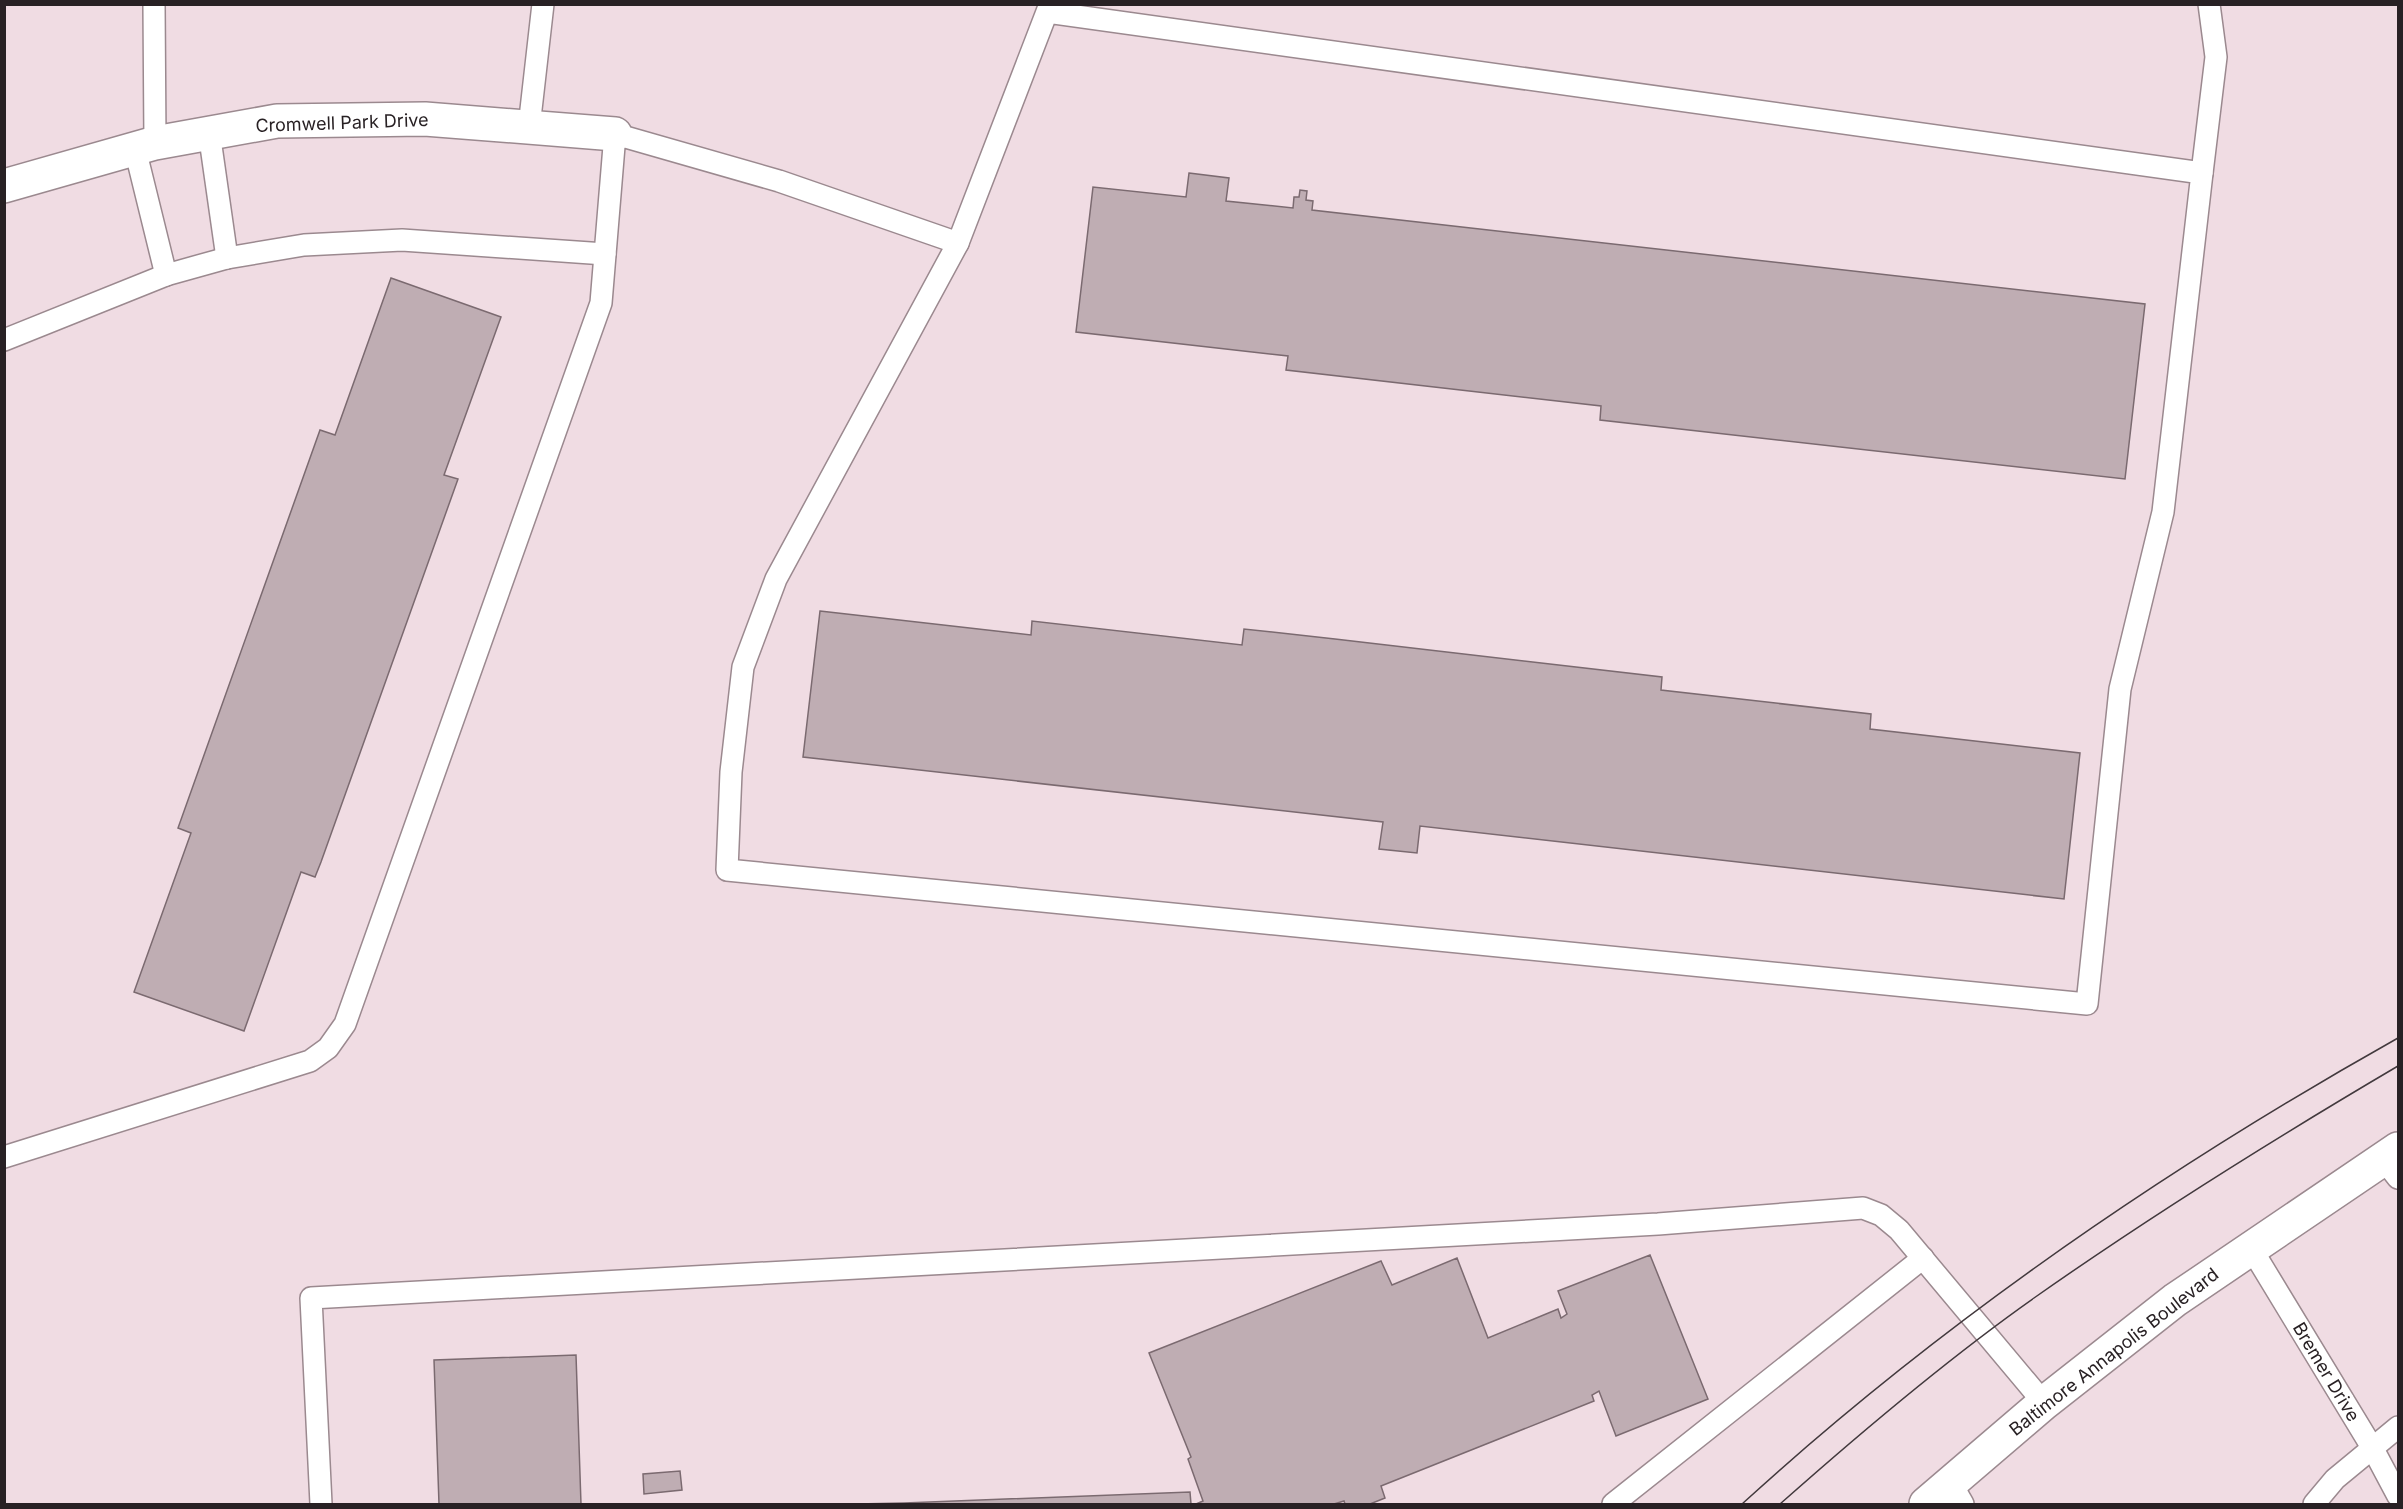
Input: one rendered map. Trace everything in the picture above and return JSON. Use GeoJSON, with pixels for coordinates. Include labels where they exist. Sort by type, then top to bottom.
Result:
{"type":"FeatureCollection","features":[{"type":"Feature","properties":{"kind":"street","name":"Cromwell Park Drive"},"geometry":{"type":"LineString","coordinates":[[4,186],[145,146],[209,132],[277,121],[425,119],[615,134]]}},
{"type":"Feature","properties":{"kind":"street","name":"Baltimore Annapolis Boulevard"},"geometry":{"type":"LineString","coordinates":[[1926,1504],[1957,1494],[2044,1403],[2175,1300],[2252,1248],[2394,1162]]}},
{"type":"Feature","properties":{"kind":"lane"},"geometry":{"type":"LineString","coordinates":[[154,4],[145,146],[166,275]]}},
{"type":"Feature","properties":{"kind":"lane"},"geometry":{"type":"LineString","coordinates":[[529,126],[543,4]]}},
{"type":"Feature","properties":{"kind":"lane"},"geometry":{"type":"LineString","coordinates":[[2202,173],[1049,8],[958,243],[776,579],[743,667],[731,772],[727,870],[2087,1004],[2120,689],[2163,512],[2216,57],[2209,4]]}},
{"type":"Feature","properties":{"kind":"lane"},"geometry":{"type":"LineString","coordinates":[[209,132],[227,258]]}},
{"type":"Feature","properties":{"kind":"lane"},"geometry":{"type":"LineString","coordinates":[[4,1157],[310,1061],[328,1048],[345,1024],[601,303],[615,134],[779,181],[958,243]]}},
{"type":"Feature","properties":{"kind":"lane"},"geometry":{"type":"LineString","coordinates":[[4,340],[166,275],[227,258],[304,245],[402,240],[605,254]]}},
{"type":"Feature","properties":{"kind":"lane"},"geometry":{"type":"LineString","coordinates":[[321,1504],[311,1298],[1658,1224],[1863,1208],[1881,1215],[1899,1230],[2044,1403]]}},
{"type":"Feature","properties":{"kind":"lane","name":"Bremer Drive"},"geometry":{"type":"LineString","coordinates":[[2252,1248],[2373,1449],[2398,1496]]}},
{"type":"Feature","properties":{"kind":"lane"},"geometry":{"type":"LineString","coordinates":[[1613,1504],[1923,1258]]}},
{"type":"Feature","properties":{"kind":"lane"},"geometry":{"type":"LineString","coordinates":[[2314,1504],[2335,1479],[2398,1427]]}},
{"type":"Feature","properties":{"kind":"building"},"geometry":{"type":"Polygon","coordinates":[[[1189,173],[1229,178],[1226,201],[1293,208],[1294,197],[1299,197],[1300,190],[1307,191],[1306,200],[1313,201],[1312,210],[2145,304],[2125,479],[1600,420],[1601,406],[1286,370],[1288,356],[1076,332],[1093,187],[1186,197],[1189,173]]]}},
{"type":"Feature","properties":{"kind":"building"},"geometry":{"type":"Polygon","coordinates":[[[391,278],[501,317],[444,475],[458,479],[321,862],[315,877],[301,872],[244,1031],[134,992],[191,833],[178,828],[320,430],[335,435],[391,278]]]}},
{"type":"Feature","properties":{"kind":"building"},"geometry":{"type":"Polygon","coordinates":[[[820,611],[1031,635],[1032,621],[1242,645],[1244,629],[1335,639],[1662,677],[1661,690],[1871,714],[1870,729],[2080,753],[2064,899],[1420,826],[1417,853],[1379,849],[1383,822],[803,757],[820,611]]]}},
{"type":"Feature","properties":{"kind":"building"},"geometry":{"type":"Polygon","coordinates":[[[1650,1255],[1708,1399],[1616,1436],[1599,1391],[1592,1395],[1594,1401],[1381,1486],[1385,1498],[1370,1504],[1345,1504],[1344,1501],[1334,1504],[1196,1504],[1203,1501],[1188,1459],[1191,1457],[1149,1353],[1381,1261],[1392,1285],[1457,1258],[1488,1338],[1558,1309],[1561,1318],[1567,1314],[1558,1291],[1650,1255]]]}},
{"type":"Feature","properties":{"kind":"building"},"geometry":{"type":"Polygon","coordinates":[[[576,1355],[581,1504],[439,1504],[434,1360],[576,1355]]]}},
{"type":"Feature","properties":{"kind":"building"},"geometry":{"type":"Polygon","coordinates":[[[680,1471],[682,1490],[644,1494],[643,1474],[680,1471]]]}},
{"type":"Feature","properties":{"kind":"building"},"geometry":{"type":"Polygon","coordinates":[[[1190,1492],[1191,1504],[856,1504],[904,1503],[1190,1492]]]}},
{"type":"Feature","properties":{"kind":"tram line"},"geometry":{"type":"LineString","coordinates":[[1742,1504],[1817,1437],[1895,1373],[2057,1252],[2140,1195],[2225,1141],[2398,1038]]}},
{"type":"Feature","properties":{"kind":"tram line"},"geometry":{"type":"LineString","coordinates":[[1780,1504],[1968,1346],[2034,1298],[2214,1178],[2398,1066]]}}]}
